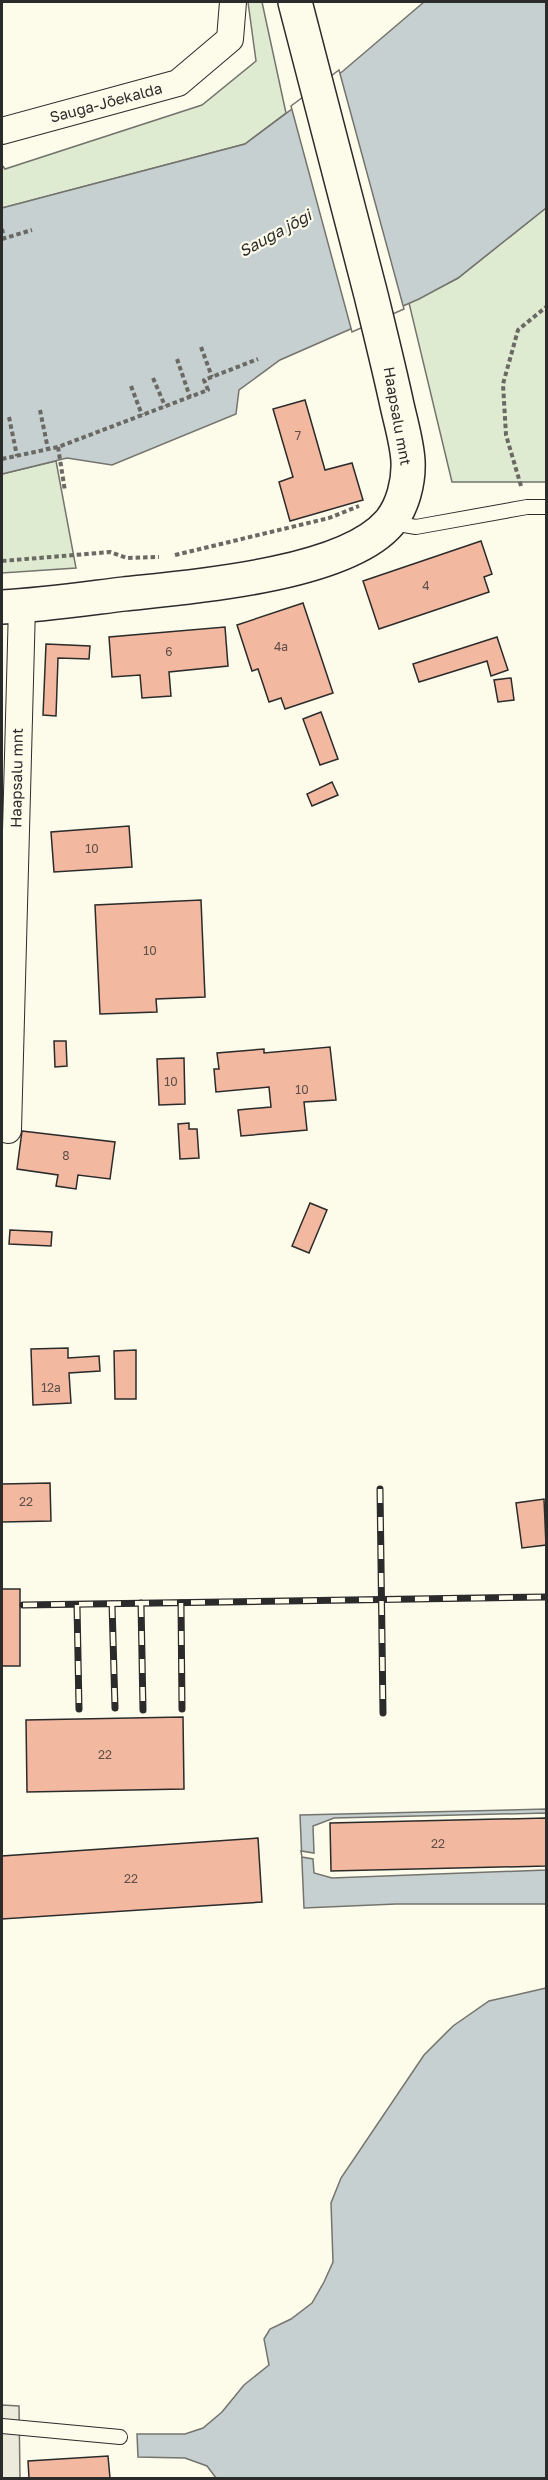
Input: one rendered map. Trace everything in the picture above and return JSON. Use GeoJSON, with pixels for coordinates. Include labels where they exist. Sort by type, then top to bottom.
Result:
{"type":"FeatureCollection","features":[{"type":"Feature","properties":{"kind":"main road","name":"Haapsalu mnt"},"geometry":{"type":"LineString","coordinates":[[12,606],[202,586],[326,560],[375,537],[377,513],[397,512],[407,481],[408,460],[386,352],[295,2]]}},
{"type":"Feature","properties":{"kind":"street","name":"Sauga-Jõekalda"},"geometry":{"type":"LineString","coordinates":[[2,131],[178,83],[230,39],[233,2]]}},
{"type":"Feature","properties":{"kind":"street","name":"Haapsalu mnt"},"geometry":{"type":"LineString","coordinates":[[8,1130],[12,606]]}},
{"type":"Feature","properties":{"kind":"lane"},"geometry":{"type":"LineString","coordinates":[[377,513],[416,527],[527,507],[546,507]]}},
{"type":"Feature","properties":{"kind":"lane"},"geometry":{"type":"LineString","coordinates":[[2,2426],[120,2437]]}},
{"type":"Feature","properties":{"kind":"path"},"geometry":{"type":"LineString","coordinates":[[2,229],[3,238],[32,230]]}},
{"type":"Feature","properties":{"kind":"path"},"geometry":{"type":"LineString","coordinates":[[527,507],[506,435],[503,384],[518,330],[546,307]]}},
{"type":"Feature","properties":{"kind":"path"},"geometry":{"type":"LineString","coordinates":[[201,347],[212,377]]}},
{"type":"Feature","properties":{"kind":"path"},"geometry":{"type":"LineString","coordinates":[[177,359],[190,397]]}},
{"type":"Feature","properties":{"kind":"path"},"geometry":{"type":"LineString","coordinates":[[2,459],[58,447],[208,390],[204,380],[258,359]]}},
{"type":"Feature","properties":{"kind":"path"},"geometry":{"type":"LineString","coordinates":[[153,378],[165,406]]}},
{"type":"Feature","properties":{"kind":"path"},"geometry":{"type":"LineString","coordinates":[[131,386],[142,415]]}},
{"type":"Feature","properties":{"kind":"path"},"geometry":{"type":"LineString","coordinates":[[40,410],[48,449]]}},
{"type":"Feature","properties":{"kind":"path"},"geometry":{"type":"LineString","coordinates":[[9,417],[17,456]]}},
{"type":"Feature","properties":{"kind":"path"},"geometry":{"type":"LineString","coordinates":[[58,447],[65,491]]}},
{"type":"Feature","properties":{"kind":"path"},"geometry":{"type":"LineString","coordinates":[[2,561],[110,552],[127,558],[170,556],[329,519],[377,513]]}},
{"type":"Feature","properties":{"kind":"green space"},"geometry":{"type":"Polygon","coordinates":[[[248,2],[262,2],[286,113],[245,144],[2,208],[2,165],[5,169],[202,105],[256,61],[248,2]]]}},
{"type":"Feature","properties":{"kind":"green space"},"geometry":{"type":"Polygon","coordinates":[[[546,208],[546,482],[452,482],[409,303],[458,278],[546,208]]]}},
{"type":"Feature","properties":{"kind":"green space"},"geometry":{"type":"Polygon","coordinates":[[[56,461],[76,568],[2,573],[2,474],[56,461]]]}},
{"type":"Feature","properties":{"kind":"shaded area"},"geometry":{"type":"Polygon","coordinates":[[[2,2405],[19,2406],[20,2478],[2,2478],[2,2405]]]}},
{"type":"Feature","properties":{"kind":"water","name":"Sauga jõgi"},"geometry":{"type":"Polygon","coordinates":[[[424,2],[546,2],[546,208],[458,278],[419,299],[280,360],[239,390],[236,414],[112,465],[67,458],[2,474],[2,208],[245,144],[343,71],[424,2]]]}},
{"type":"Feature","properties":{"kind":"water"},"geometry":{"type":"Polygon","coordinates":[[[546,1809],[546,1904],[396,1904],[304,1908],[300,1815],[546,1809]]]}},
{"type":"Feature","properties":{"kind":"water"},"geometry":{"type":"Polygon","coordinates":[[[546,1988],[546,2478],[216,2478],[207,2466],[185,2458],[138,2457],[137,2434],[185,2434],[203,2428],[222,2412],[244,2385],[269,2365],[264,2339],[270,2329],[291,2319],[312,2303],[333,2262],[331,2203],[341,2178],[424,2055],[453,2026],[489,2001],[546,1988]]]}},
{"type":"Feature","properties":{"kind":"pier"},"geometry":{"type":"Polygon","coordinates":[[[339,70],[404,309],[352,332],[291,106],[339,70]]]}},
{"type":"Feature","properties":{"kind":"pier"},"geometry":{"type":"Polygon","coordinates":[[[546,1813],[546,1870],[332,1878],[314,1873],[313,1859],[302,1857],[301,1851],[314,1853],[313,1826],[334,1818],[546,1813]]]}},
{"type":"Feature","properties":{"kind":"building"},"geometry":{"type":"Polygon","coordinates":[[[305,400],[325,470],[352,463],[363,500],[290,521],[279,482],[293,477],[273,409],[305,400]]]}},
{"type":"Feature","properties":{"kind":"building"},"geometry":{"type":"Polygon","coordinates":[[[481,541],[492,574],[484,577],[489,592],[379,629],[363,581],[481,541]]]}},
{"type":"Feature","properties":{"kind":"building"},"geometry":{"type":"Polygon","coordinates":[[[303,603],[333,693],[285,709],[281,698],[269,702],[258,669],[252,671],[237,625],[303,603]]]}},
{"type":"Feature","properties":{"kind":"building"},"geometry":{"type":"Polygon","coordinates":[[[225,627],[228,666],[169,672],[171,696],[142,698],[140,675],[112,677],[109,637],[225,627]]]}},
{"type":"Feature","properties":{"kind":"building"},"geometry":{"type":"Polygon","coordinates":[[[497,637],[508,670],[491,676],[487,661],[419,682],[413,664],[497,637]]]}},
{"type":"Feature","properties":{"kind":"building"},"geometry":{"type":"Polygon","coordinates":[[[46,644],[90,646],[89,659],[58,658],[56,716],[43,715],[46,644]]]}},
{"type":"Feature","properties":{"kind":"building"},"geometry":{"type":"Polygon","coordinates":[[[511,678],[514,700],[498,702],[494,680],[511,678]]]}},
{"type":"Feature","properties":{"kind":"building"},"geometry":{"type":"Polygon","coordinates":[[[321,712],[338,759],[320,765],[303,719],[321,712]]]}},
{"type":"Feature","properties":{"kind":"building"},"geometry":{"type":"Polygon","coordinates":[[[332,782],[338,795],[312,806],[307,794],[332,782]]]}},
{"type":"Feature","properties":{"kind":"building"},"geometry":{"type":"Polygon","coordinates":[[[129,826],[132,867],[54,872],[51,832],[129,826]]]}},
{"type":"Feature","properties":{"kind":"building"},"geometry":{"type":"Polygon","coordinates":[[[201,900],[205,997],[156,999],[157,1012],[100,1014],[95,905],[201,900]]]}},
{"type":"Feature","properties":{"kind":"building"},"geometry":{"type":"Polygon","coordinates":[[[54,1041],[66,1041],[67,1066],[55,1067],[54,1041]]]}},
{"type":"Feature","properties":{"kind":"building"},"geometry":{"type":"Polygon","coordinates":[[[330,1047],[336,1100],[304,1102],[307,1130],[241,1136],[238,1110],[271,1107],[269,1087],[216,1092],[214,1069],[219,1069],[217,1053],[264,1049],[264,1053],[330,1047]]]}},
{"type":"Feature","properties":{"kind":"building"},"geometry":{"type":"Polygon","coordinates":[[[184,1058],[185,1104],[159,1105],[157,1059],[184,1058]]]}},
{"type":"Feature","properties":{"kind":"building"},"geometry":{"type":"Polygon","coordinates":[[[189,1123],[189,1129],[197,1129],[199,1158],[180,1159],[178,1124],[189,1123]]]}},
{"type":"Feature","properties":{"kind":"building"},"geometry":{"type":"Polygon","coordinates":[[[22,1131],[115,1142],[110,1179],[78,1175],[76,1189],[56,1186],[58,1175],[17,1169],[22,1131]]]}},
{"type":"Feature","properties":{"kind":"building"},"geometry":{"type":"Polygon","coordinates":[[[310,1203],[327,1210],[309,1253],[292,1246],[310,1203]]]}},
{"type":"Feature","properties":{"kind":"building"},"geometry":{"type":"Polygon","coordinates":[[[10,1230],[52,1232],[51,1246],[9,1244],[10,1230]]]}},
{"type":"Feature","properties":{"kind":"building"},"geometry":{"type":"Polygon","coordinates":[[[68,1348],[68,1358],[99,1356],[100,1371],[69,1373],[71,1403],[33,1405],[31,1349],[68,1348]]]}},
{"type":"Feature","properties":{"kind":"building"},"geometry":{"type":"Polygon","coordinates":[[[136,1350],[136,1399],[115,1399],[114,1351],[136,1350]]]}},
{"type":"Feature","properties":{"kind":"building"},"geometry":{"type":"Polygon","coordinates":[[[50,1483],[51,1521],[2,1522],[2,1484],[50,1483]]]}},
{"type":"Feature","properties":{"kind":"building"},"geometry":{"type":"Polygon","coordinates":[[[544,1499],[546,1545],[522,1548],[516,1503],[544,1499]]]}},
{"type":"Feature","properties":{"kind":"building"},"geometry":{"type":"Polygon","coordinates":[[[2,1589],[20,1589],[20,1666],[2,1666],[2,1589]]]}},
{"type":"Feature","properties":{"kind":"building"},"geometry":{"type":"Polygon","coordinates":[[[183,1717],[184,1789],[27,1792],[26,1720],[183,1717]]]}},
{"type":"Feature","properties":{"kind":"building"},"geometry":{"type":"Polygon","coordinates":[[[546,1818],[546,1866],[331,1871],[330,1823],[546,1818]]]}},
{"type":"Feature","properties":{"kind":"building"},"geometry":{"type":"Polygon","coordinates":[[[258,1838],[262,1902],[2,1919],[2,1856],[258,1838]]]}},
{"type":"Feature","properties":{"kind":"building"},"geometry":{"type":"Polygon","coordinates":[[[108,2456],[110,2478],[29,2478],[28,2461],[108,2456]]]}},
{"type":"Feature","properties":{"kind":"railway"},"geometry":{"type":"LineString","coordinates":[[380,1489],[383,1713]]}},
{"type":"Feature","properties":{"kind":"railway"},"geometry":{"type":"LineString","coordinates":[[23,1605],[546,1597]]}},
{"type":"Feature","properties":{"kind":"railway"},"geometry":{"type":"LineString","coordinates":[[141,1603],[143,1710]]}},
{"type":"Feature","properties":{"kind":"railway"},"geometry":{"type":"LineString","coordinates":[[181,1603],[182,1709]]}},
{"type":"Feature","properties":{"kind":"railway"},"geometry":{"type":"LineString","coordinates":[[112,1604],[115,1708]]}},
{"type":"Feature","properties":{"kind":"railway"},"geometry":{"type":"LineString","coordinates":[[77,1605],[79,1709]]}}]}
